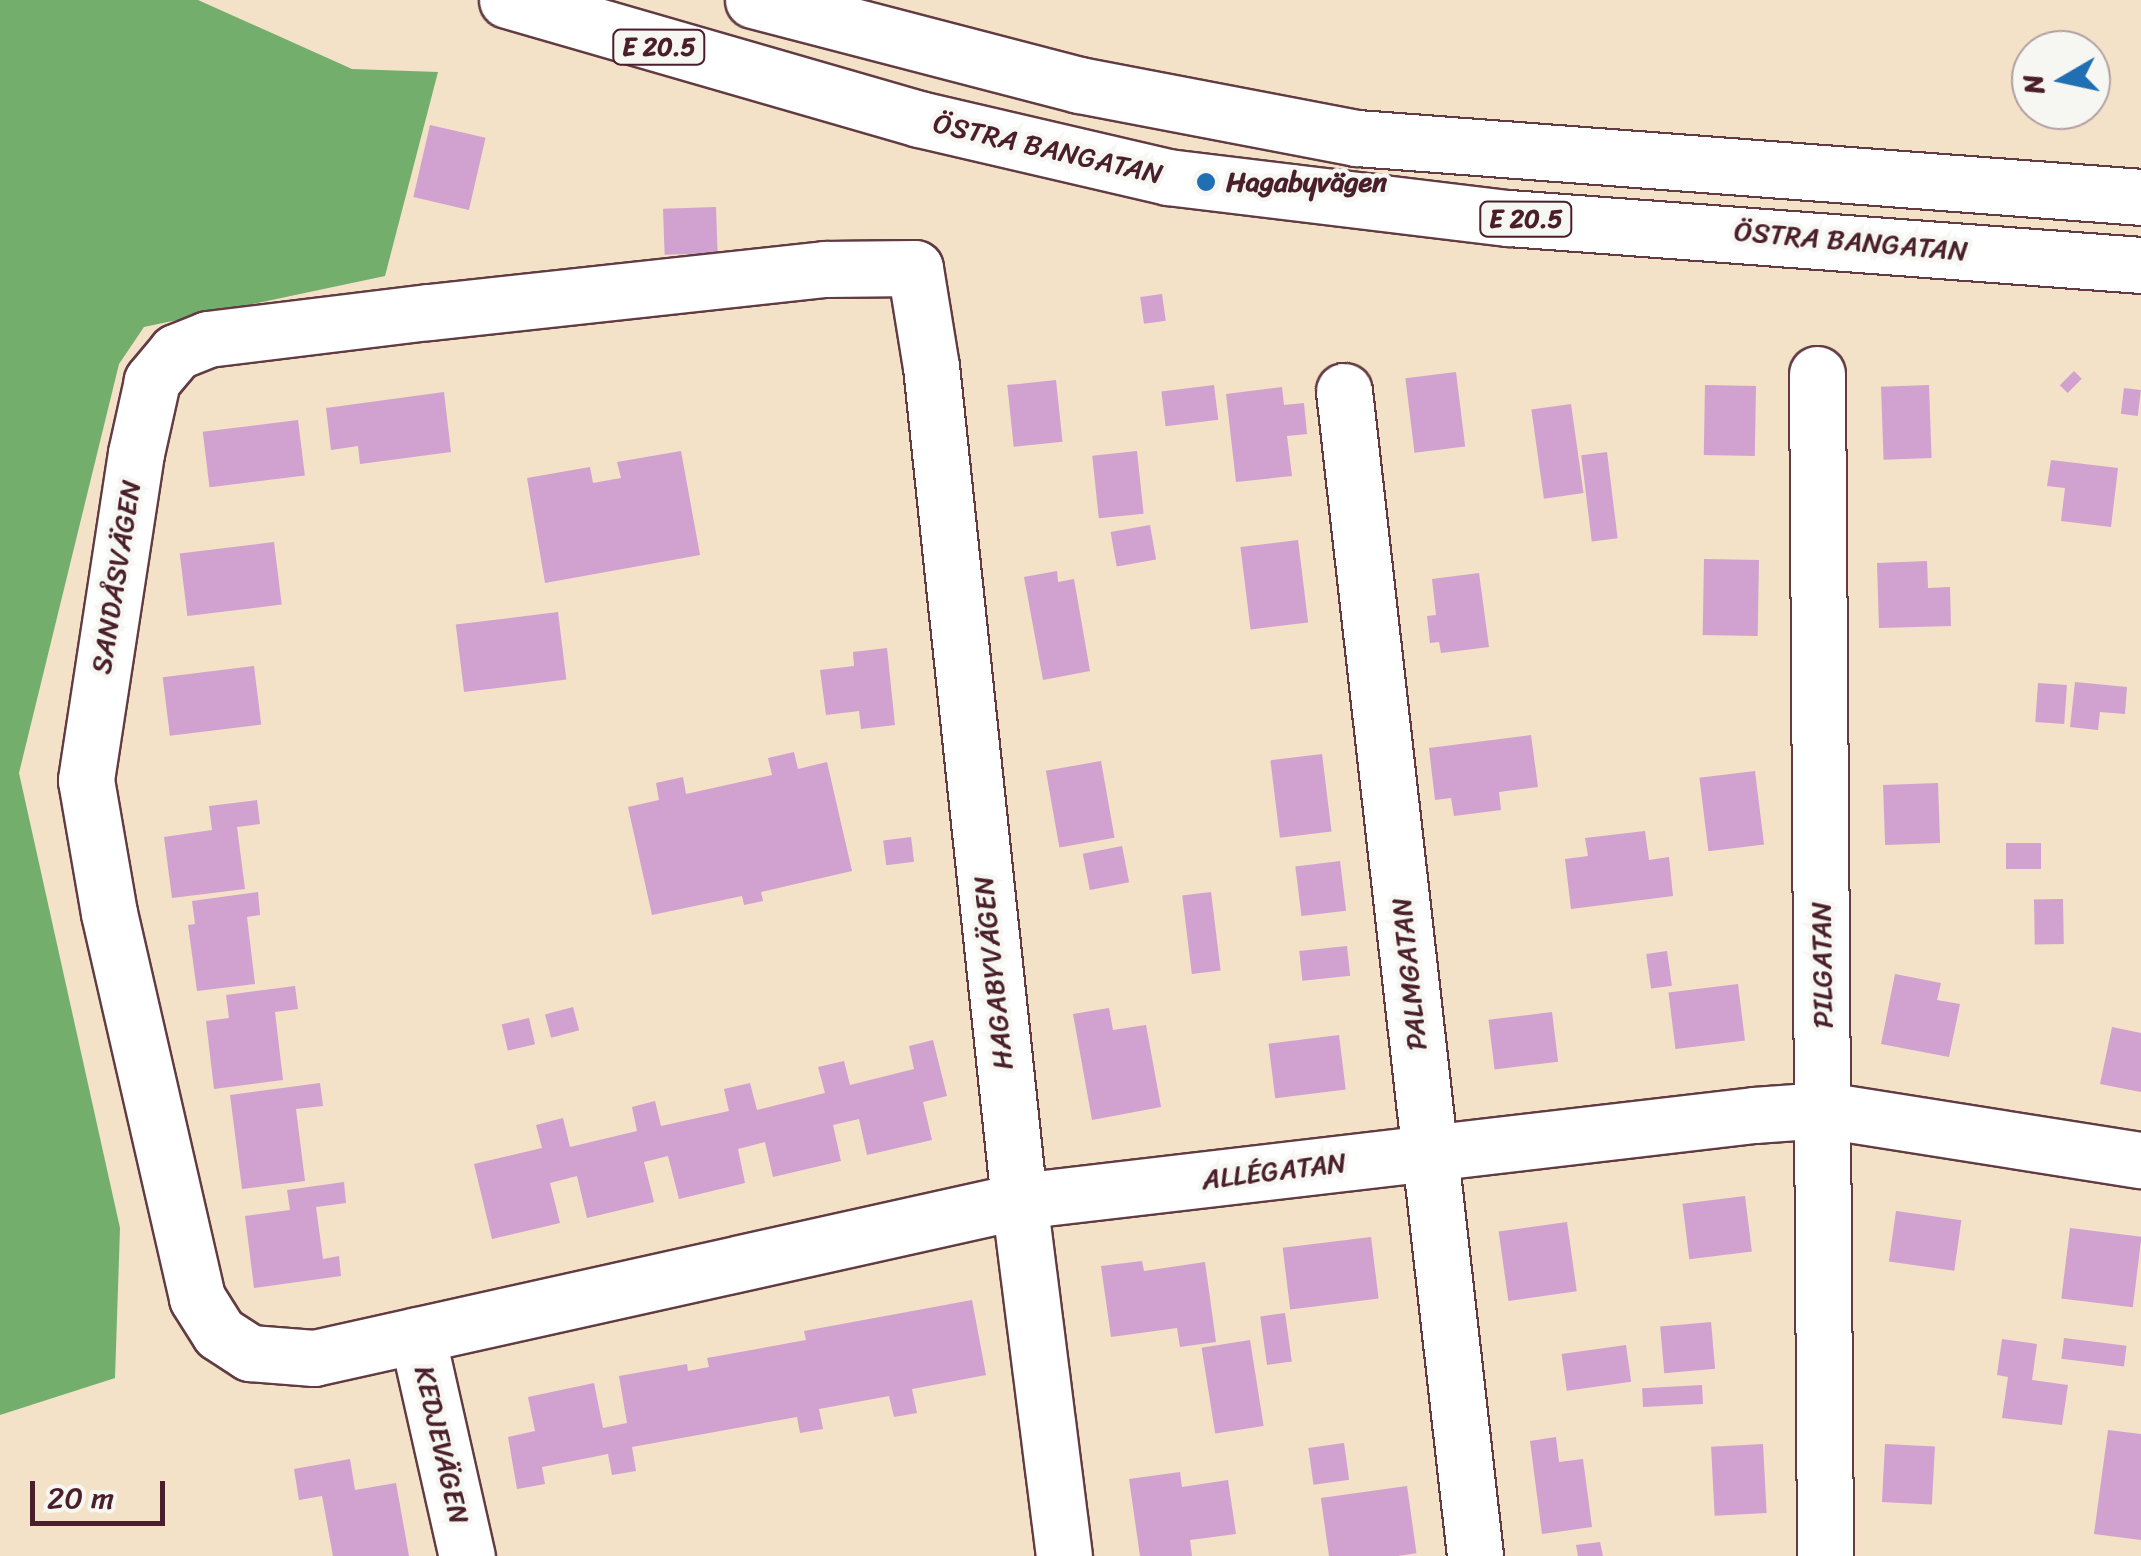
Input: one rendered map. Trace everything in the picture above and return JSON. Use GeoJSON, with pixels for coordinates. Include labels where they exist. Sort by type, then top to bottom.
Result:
{"type":"FeatureCollection","features":[{"type":"Feature","properties":{"kind":"street","name":"ÖSTRA BANGATAN"},"geometry":{"type":"LineString","coordinates":[[507,0],[918,120],[1168,177],[1352,202],[2141,265]]}},
{"type":"Feature","properties":{"kind":"street"},"geometry":{"type":"LineString","coordinates":[[753,0],[934,50],[1356,138],[2141,198]]}},
{"type":"Feature","properties":{"kind":"street","name":"SANDÅSVÄGEN"},"geometry":{"type":"LineString","coordinates":[[417,1335],[280,1360],[250,1353],[218,1333],[197,1298],[86,780],[152,381],[176,352],[208,339],[825,268],[915,270]]}},
{"type":"Feature","properties":{"kind":"street","name":"HAGABYVÄGEN"},"geometry":{"type":"LineString","coordinates":[[915,270],[931,366],[1019,1201],[1064,1556]]}},
{"type":"Feature","properties":{"kind":"street","name":"PILGATAN"},"geometry":{"type":"LineString","coordinates":[[1817,374],[1825,1556]]}},
{"type":"Feature","properties":{"kind":"street","name":"PALMGATAN"},"geometry":{"type":"LineString","coordinates":[[1344,390],[1433,1150],[1475,1556]]}},
{"type":"Feature","properties":{"kind":"street","name":"ALLÉGATAN"},"geometry":{"type":"LineString","coordinates":[[417,1335],[1019,1201],[1433,1150],[1824,1110],[2141,1160]]}},
{"type":"Feature","properties":{"kind":"street","name":"KEDJEVÄGEN"},"geometry":{"type":"LineString","coordinates":[[417,1335],[467,1556]]}},
{"type":"Feature","properties":{"kind":"green space"},"geometry":{"type":"Polygon","coordinates":[[[0,0],[198,0],[352,69],[438,72],[385,276],[144,327],[119,364],[19,773],[120,1228],[115,1378],[0,1415],[0,0]]]}},
{"type":"Feature","properties":{"kind":"building"},"geometry":{"type":"Polygon","coordinates":[[[430,125],[486,138],[469,210],[413,197],[430,125]]]}},
{"type":"Feature","properties":{"kind":"building"},"geometry":{"type":"Polygon","coordinates":[[[716,207],[718,253],[665,255],[663,209],[716,207]]]}},
{"type":"Feature","properties":{"kind":"building"},"geometry":{"type":"Polygon","coordinates":[[[1162,294],[1166,321],[1144,324],[1140,297],[1162,294]]]}},
{"type":"Feature","properties":{"kind":"building"},"geometry":{"type":"Polygon","coordinates":[[[2074,371],[2082,379],[2068,393],[2060,385],[2074,371]]]}},
{"type":"Feature","properties":{"kind":"building"},"geometry":{"type":"Polygon","coordinates":[[[1456,372],[1465,446],[1415,453],[1405,378],[1456,372]]]}},
{"type":"Feature","properties":{"kind":"building"},"geometry":{"type":"Polygon","coordinates":[[[1056,380],[1062,442],[1014,447],[1007,385],[1056,380]]]}},
{"type":"Feature","properties":{"kind":"building"},"geometry":{"type":"Polygon","coordinates":[[[1214,385],[1218,420],[1166,426],[1161,391],[1214,385]]]}},
{"type":"Feature","properties":{"kind":"building"},"geometry":{"type":"Polygon","coordinates":[[[1705,385],[1756,386],[1755,456],[1704,455],[1705,385]]]}},
{"type":"Feature","properties":{"kind":"building"},"geometry":{"type":"Polygon","coordinates":[[[1929,385],[1932,458],[1884,460],[1881,387],[1929,385]]]}},
{"type":"Feature","properties":{"kind":"building"},"geometry":{"type":"Polygon","coordinates":[[[1282,387],[1284,405],[1304,403],[1307,434],[1287,436],[1292,476],[1236,482],[1226,394],[1282,387]]]}},
{"type":"Feature","properties":{"kind":"building"},"geometry":{"type":"Polygon","coordinates":[[[2124,388],[2141,390],[2138,416],[2121,414],[2124,388]]]}},
{"type":"Feature","properties":{"kind":"building"},"geometry":{"type":"Polygon","coordinates":[[[444,392],[451,452],[360,464],[358,446],[331,450],[326,408],[444,392]]]}},
{"type":"Feature","properties":{"kind":"building"},"geometry":{"type":"Polygon","coordinates":[[[1571,404],[1584,493],[1544,499],[1531,410],[1571,404]]]}},
{"type":"Feature","properties":{"kind":"building"},"geometry":{"type":"Polygon","coordinates":[[[298,420],[305,476],[210,487],[203,432],[298,420]]]}},
{"type":"Feature","properties":{"kind":"building"},"geometry":{"type":"Polygon","coordinates":[[[681,451],[700,555],[545,583],[527,478],[590,467],[593,483],[621,478],[617,462],[681,451]]]}},
{"type":"Feature","properties":{"kind":"building"},"geometry":{"type":"Polygon","coordinates":[[[1137,451],[1144,514],[1099,518],[1092,456],[1137,451]]]}},
{"type":"Feature","properties":{"kind":"building"},"geometry":{"type":"Polygon","coordinates":[[[1607,452],[1618,538],[1592,542],[1581,455],[1607,452]]]}},
{"type":"Feature","properties":{"kind":"building"},"geometry":{"type":"Polygon","coordinates":[[[2051,460],[2118,468],[2111,527],[2061,521],[2065,488],[2047,486],[2051,460]]]}},
{"type":"Feature","properties":{"kind":"building"},"geometry":{"type":"Polygon","coordinates":[[[1150,525],[1156,559],[1117,566],[1111,532],[1150,525]]]}},
{"type":"Feature","properties":{"kind":"building"},"geometry":{"type":"Polygon","coordinates":[[[1298,540],[1308,622],[1251,629],[1240,547],[1298,540]]]}},
{"type":"Feature","properties":{"kind":"building"},"geometry":{"type":"Polygon","coordinates":[[[274,542],[282,605],[187,616],[180,554],[274,542]]]}},
{"type":"Feature","properties":{"kind":"building"},"geometry":{"type":"Polygon","coordinates":[[[1704,559],[1759,560],[1758,636],[1703,635],[1704,559]]]}},
{"type":"Feature","properties":{"kind":"building"},"geometry":{"type":"Polygon","coordinates":[[[1927,561],[1928,588],[1950,587],[1951,626],[1879,628],[1877,563],[1927,561]]]}},
{"type":"Feature","properties":{"kind":"building"},"geometry":{"type":"Polygon","coordinates":[[[1057,571],[1058,582],[1074,579],[1090,671],[1043,680],[1024,577],[1057,571]]]}},
{"type":"Feature","properties":{"kind":"building"},"geometry":{"type":"Polygon","coordinates":[[[1479,573],[1489,647],[1441,653],[1439,642],[1430,643],[1427,616],[1436,615],[1432,579],[1479,573]]]}},
{"type":"Feature","properties":{"kind":"building"},"geometry":{"type":"Polygon","coordinates":[[[558,612],[566,679],[464,692],[456,625],[558,612]]]}},
{"type":"Feature","properties":{"kind":"building"},"geometry":{"type":"Polygon","coordinates":[[[887,648],[895,725],[861,729],[859,711],[826,715],[820,670],[854,666],[853,652],[887,648]]]}},
{"type":"Feature","properties":{"kind":"building"},"geometry":{"type":"Polygon","coordinates":[[[254,666],[261,725],[170,736],[163,677],[254,666]]]}},
{"type":"Feature","properties":{"kind":"building"},"geometry":{"type":"Polygon","coordinates":[[[2075,682],[2127,687],[2125,714],[2100,712],[2098,730],[2070,727],[2075,682]]]}},
{"type":"Feature","properties":{"kind":"building"},"geometry":{"type":"Polygon","coordinates":[[[2038,683],[2067,685],[2064,724],[2035,722],[2038,683]]]}},
{"type":"Feature","properties":{"kind":"building"},"geometry":{"type":"Polygon","coordinates":[[[1531,735],[1538,787],[1499,792],[1501,810],[1454,816],[1451,798],[1435,800],[1429,748],[1531,735]]]}},
{"type":"Feature","properties":{"kind":"building"},"geometry":{"type":"Polygon","coordinates":[[[794,752],[798,769],[827,762],[852,871],[761,892],[763,901],[744,905],[742,896],[652,915],[628,807],[659,800],[656,783],[683,777],[686,794],[772,775],[768,758],[794,752]]]}},
{"type":"Feature","properties":{"kind":"building"},"geometry":{"type":"Polygon","coordinates":[[[1322,754],[1332,831],[1280,838],[1270,760],[1322,754]]]}},
{"type":"Feature","properties":{"kind":"building"},"geometry":{"type":"Polygon","coordinates":[[[1101,761],[1115,838],[1059,848],[1046,771],[1101,761]]]}},
{"type":"Feature","properties":{"kind":"building"},"geometry":{"type":"Polygon","coordinates":[[[1755,771],[1764,844],[1708,851],[1699,778],[1755,771]]]}},
{"type":"Feature","properties":{"kind":"building"},"geometry":{"type":"Polygon","coordinates":[[[1938,783],[1940,843],[1885,845],[1883,785],[1938,783]]]}},
{"type":"Feature","properties":{"kind":"building"},"geometry":{"type":"Polygon","coordinates":[[[257,800],[260,824],[237,827],[245,889],[172,898],[164,837],[212,830],[209,806],[257,800]]]}},
{"type":"Feature","properties":{"kind":"building"},"geometry":{"type":"Polygon","coordinates":[[[1645,831],[1649,860],[1669,857],[1673,896],[1571,909],[1565,859],[1588,856],[1585,838],[1645,831]]]}},
{"type":"Feature","properties":{"kind":"building"},"geometry":{"type":"Polygon","coordinates":[[[911,837],[914,862],[886,865],[883,840],[911,837]]]}},
{"type":"Feature","properties":{"kind":"building"},"geometry":{"type":"Polygon","coordinates":[[[2006,843],[2041,843],[2041,869],[2006,869],[2006,843]]]}},
{"type":"Feature","properties":{"kind":"building"},"geometry":{"type":"Polygon","coordinates":[[[1122,846],[1129,882],[1090,890],[1083,854],[1122,846]]]}},
{"type":"Feature","properties":{"kind":"building"},"geometry":{"type":"Polygon","coordinates":[[[1340,861],[1346,911],[1301,916],[1295,866],[1340,861]]]}},
{"type":"Feature","properties":{"kind":"building"},"geometry":{"type":"Polygon","coordinates":[[[258,892],[260,915],[247,917],[255,984],[197,991],[188,925],[195,924],[192,901],[258,892]]]}},
{"type":"Feature","properties":{"kind":"building"},"geometry":{"type":"Polygon","coordinates":[[[1211,892],[1221,970],[1192,974],[1182,896],[1211,892]]]}},
{"type":"Feature","properties":{"kind":"building"},"geometry":{"type":"Polygon","coordinates":[[[2063,899],[2064,944],[2035,944],[2034,900],[2063,899]]]}},
{"type":"Feature","properties":{"kind":"building"},"geometry":{"type":"Polygon","coordinates":[[[1347,946],[1350,976],[1302,981],[1299,951],[1347,946]]]}},
{"type":"Feature","properties":{"kind":"building"},"geometry":{"type":"Polygon","coordinates":[[[1667,951],[1672,986],[1651,989],[1646,954],[1667,951]]]}},
{"type":"Feature","properties":{"kind":"building"},"geometry":{"type":"Polygon","coordinates":[[[1895,974],[1941,983],[1937,1000],[1960,1004],[1949,1057],[1881,1044],[1895,974]]]}},
{"type":"Feature","properties":{"kind":"building"},"geometry":{"type":"Polygon","coordinates":[[[1738,984],[1745,1041],[1675,1049],[1669,993],[1738,984]]]}},
{"type":"Feature","properties":{"kind":"building"},"geometry":{"type":"Polygon","coordinates":[[[295,986],[298,1009],[275,1012],[283,1080],[214,1089],[206,1021],[229,1018],[226,995],[295,986]]]}},
{"type":"Feature","properties":{"kind":"building"},"geometry":{"type":"Polygon","coordinates":[[[573,1007],[579,1030],[551,1038],[545,1015],[573,1007]]]}},
{"type":"Feature","properties":{"kind":"building"},"geometry":{"type":"Polygon","coordinates":[[[1109,1008],[1113,1030],[1146,1025],[1161,1107],[1092,1120],[1073,1014],[1109,1008]]]}},
{"type":"Feature","properties":{"kind":"building"},"geometry":{"type":"Polygon","coordinates":[[[1552,1012],[1558,1062],[1495,1069],[1488,1020],[1552,1012]]]}},
{"type":"Feature","properties":{"kind":"building"},"geometry":{"type":"Polygon","coordinates":[[[529,1018],[535,1044],[508,1051],[502,1024],[529,1018]]]}},
{"type":"Feature","properties":{"kind":"building"},"geometry":{"type":"Polygon","coordinates":[[[2112,1027],[2141,1033],[2141,1092],[2100,1084],[2112,1027]]]}},
{"type":"Feature","properties":{"kind":"building"},"geometry":{"type":"Polygon","coordinates":[[[1339,1035],[1346,1090],[1275,1098],[1269,1044],[1339,1035]]]}},
{"type":"Feature","properties":{"kind":"building"},"geometry":{"type":"Polygon","coordinates":[[[933,1040],[947,1096],[923,1102],[932,1140],[867,1155],[859,1119],[833,1125],[841,1161],[773,1177],[765,1142],[738,1149],[745,1183],[679,1199],[668,1156],[644,1162],[654,1202],[587,1218],[577,1176],[550,1183],[560,1223],[492,1239],[474,1164],[542,1148],[536,1125],[563,1118],[570,1147],[637,1131],[632,1107],[655,1101],[661,1126],[729,1111],[724,1089],[750,1083],[757,1110],[825,1093],[818,1067],[844,1061],[850,1085],[914,1069],[909,1046],[933,1040]]]}},
{"type":"Feature","properties":{"kind":"building"},"geometry":{"type":"Polygon","coordinates":[[[320,1083],[323,1106],[296,1109],[305,1181],[242,1189],[230,1095],[320,1083]]]}},
{"type":"Feature","properties":{"kind":"building"},"geometry":{"type":"Polygon","coordinates":[[[344,1182],[346,1203],[316,1207],[323,1259],[339,1256],[341,1276],[254,1288],[245,1216],[290,1210],[287,1190],[344,1182]]]}},
{"type":"Feature","properties":{"kind":"building"},"geometry":{"type":"Polygon","coordinates":[[[1745,1196],[1752,1252],[1689,1259],[1682,1204],[1745,1196]]]}},
{"type":"Feature","properties":{"kind":"building"},"geometry":{"type":"Polygon","coordinates":[[[1896,1211],[1961,1220],[1954,1271],[1889,1262],[1896,1211]]]}},
{"type":"Feature","properties":{"kind":"building"},"geometry":{"type":"Polygon","coordinates":[[[1567,1222],[1577,1291],[1508,1301],[1499,1232],[1567,1222]]]}},
{"type":"Feature","properties":{"kind":"building"},"geometry":{"type":"Polygon","coordinates":[[[2070,1228],[2141,1237],[2133,1307],[2061,1298],[2070,1228]]]}},
{"type":"Feature","properties":{"kind":"building"},"geometry":{"type":"Polygon","coordinates":[[[1371,1237],[1379,1299],[1290,1309],[1283,1248],[1371,1237]]]}},
{"type":"Feature","properties":{"kind":"building"},"geometry":{"type":"Polygon","coordinates":[[[1142,1261],[1144,1271],[1205,1262],[1216,1342],[1180,1347],[1177,1328],[1111,1337],[1101,1266],[1142,1261]]]}},
{"type":"Feature","properties":{"kind":"building"},"geometry":{"type":"Polygon","coordinates":[[[972,1300],[986,1375],[912,1389],[917,1413],[894,1417],[889,1396],[819,1409],[823,1429],[800,1433],[797,1417],[632,1447],[636,1471],[612,1475],[608,1454],[542,1467],[545,1484],[517,1489],[508,1437],[535,1431],[528,1397],[594,1383],[603,1428],[627,1423],[619,1376],[687,1364],[688,1371],[709,1367],[707,1358],[806,1340],[804,1331],[972,1300]]]}},
{"type":"Feature","properties":{"kind":"building"},"geometry":{"type":"Polygon","coordinates":[[[1285,1313],[1292,1362],[1267,1365],[1260,1316],[1285,1313]]]}},
{"type":"Feature","properties":{"kind":"building"},"geometry":{"type":"Polygon","coordinates":[[[1711,1322],[1715,1369],[1664,1373],[1660,1326],[1711,1322]]]}},
{"type":"Feature","properties":{"kind":"building"},"geometry":{"type":"Polygon","coordinates":[[[2064,1338],[2127,1346],[2124,1367],[2061,1359],[2064,1338]]]}},
{"type":"Feature","properties":{"kind":"building"},"geometry":{"type":"Polygon","coordinates":[[[2002,1339],[2037,1344],[2032,1380],[2068,1385],[2062,1425],[2002,1418],[2008,1377],[1997,1375],[2002,1339]]]}},
{"type":"Feature","properties":{"kind":"building"},"geometry":{"type":"Polygon","coordinates":[[[1250,1340],[1264,1426],[1215,1434],[1202,1348],[1250,1340]]]}},
{"type":"Feature","properties":{"kind":"building"},"geometry":{"type":"Polygon","coordinates":[[[1626,1345],[1631,1382],[1567,1391],[1562,1354],[1626,1345]]]}},
{"type":"Feature","properties":{"kind":"building"},"geometry":{"type":"Polygon","coordinates":[[[1702,1385],[1703,1404],[1643,1407],[1642,1388],[1702,1385]]]}},
{"type":"Feature","properties":{"kind":"building"},"geometry":{"type":"Polygon","coordinates":[[[2108,1430],[2141,1434],[2141,1540],[2094,1534],[2108,1430]]]}},
{"type":"Feature","properties":{"kind":"building"},"geometry":{"type":"Polygon","coordinates":[[[1556,1437],[1559,1462],[1583,1459],[1592,1527],[1542,1534],[1530,1441],[1556,1437]]]}},
{"type":"Feature","properties":{"kind":"building"},"geometry":{"type":"Polygon","coordinates":[[[1344,1443],[1349,1480],[1313,1485],[1308,1448],[1344,1443]]]}},
{"type":"Feature","properties":{"kind":"building"},"geometry":{"type":"Polygon","coordinates":[[[1763,1444],[1767,1513],[1715,1516],[1711,1447],[1763,1444]]]}},
{"type":"Feature","properties":{"kind":"building"},"geometry":{"type":"Polygon","coordinates":[[[1885,1444],[1935,1447],[1932,1505],[1882,1502],[1885,1444]]]}},
{"type":"Feature","properties":{"kind":"building"},"geometry":{"type":"Polygon","coordinates":[[[350,1459],[355,1490],[396,1483],[409,1556],[333,1556],[322,1496],[299,1500],[294,1469],[350,1459]]]}},
{"type":"Feature","properties":{"kind":"building"},"geometry":{"type":"Polygon","coordinates":[[[1180,1472],[1182,1487],[1228,1480],[1236,1534],[1190,1540],[1192,1556],[1140,1556],[1129,1479],[1180,1472]]]}},
{"type":"Feature","properties":{"kind":"building"},"geometry":{"type":"Polygon","coordinates":[[[1407,1486],[1416,1553],[1329,1556],[1321,1498],[1407,1486]]]}},
{"type":"Feature","properties":{"kind":"building"},"geometry":{"type":"Polygon","coordinates":[[[1600,1542],[1603,1556],[1578,1556],[1576,1545],[1600,1542]]]}},
{"type":"Feature","properties":{"kind":"place","name":"Hagabyvägen"},"geometry":{"type":"Point","coordinates":[1206,182]}}]}
